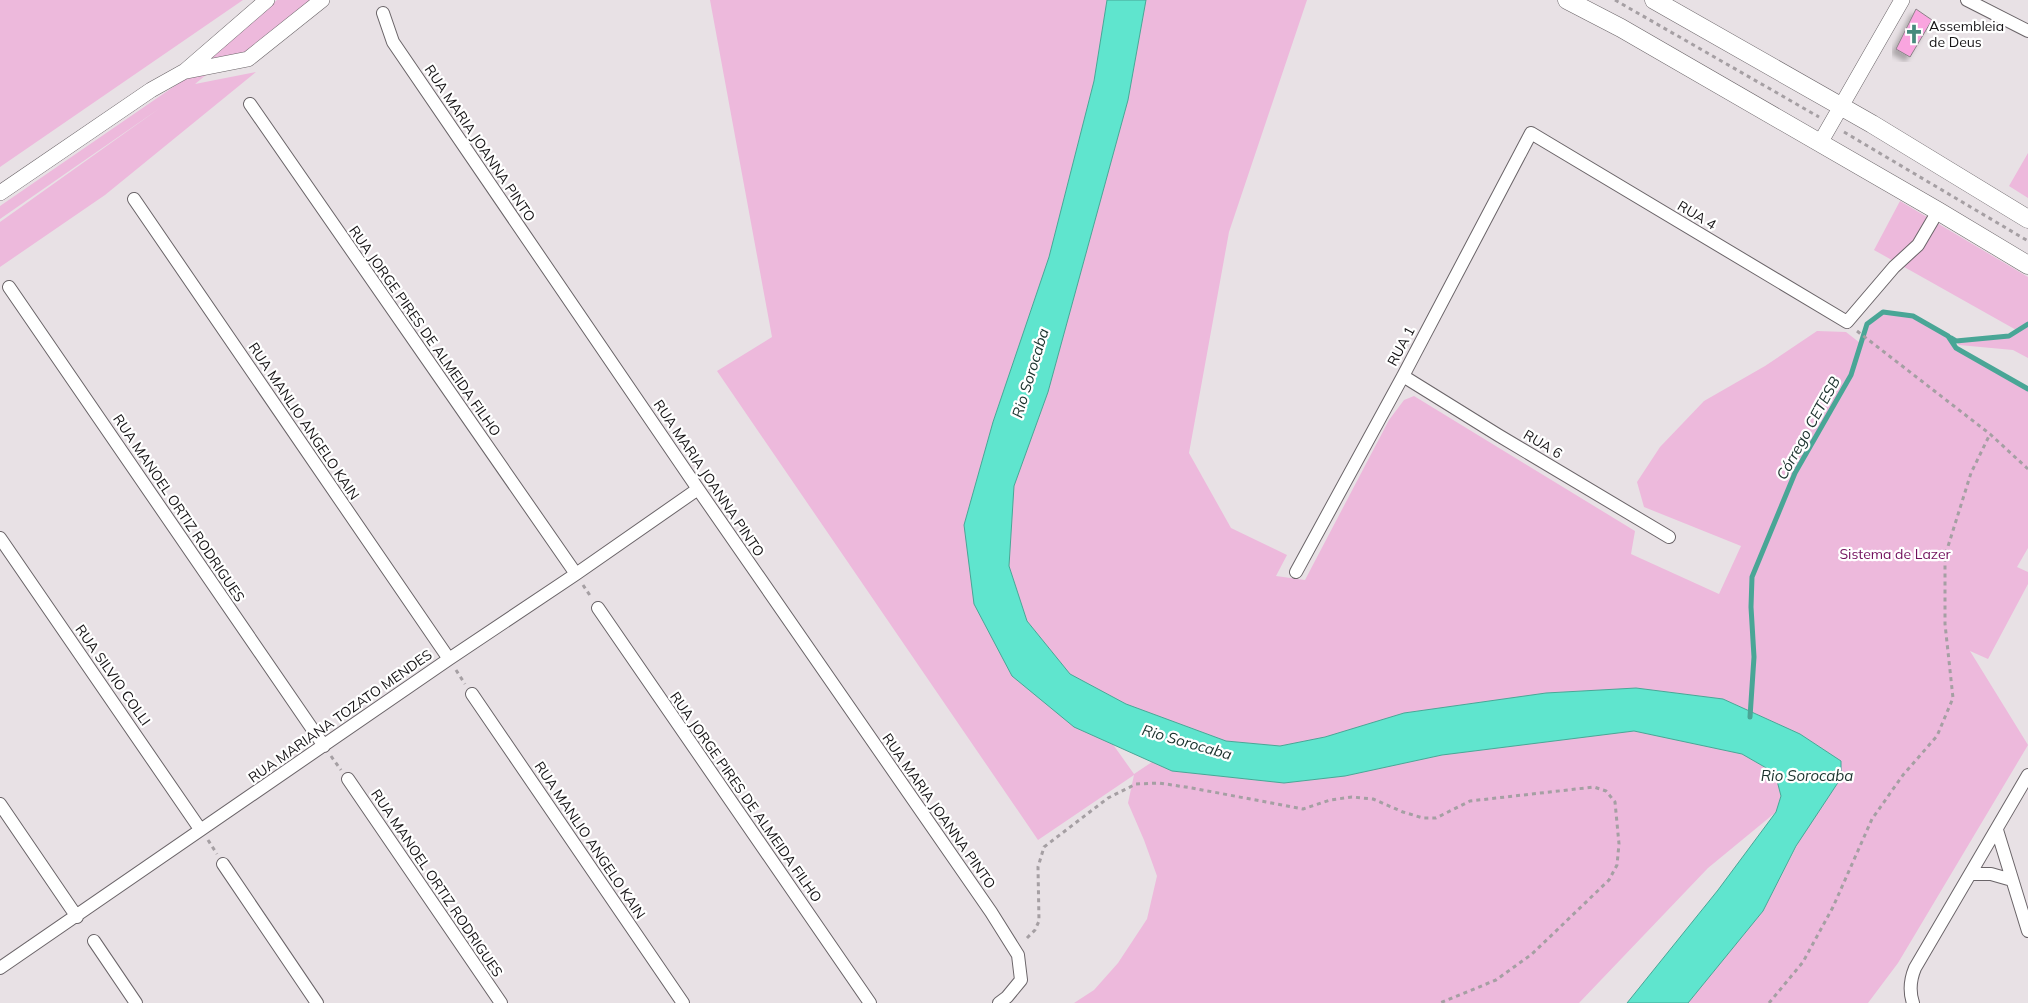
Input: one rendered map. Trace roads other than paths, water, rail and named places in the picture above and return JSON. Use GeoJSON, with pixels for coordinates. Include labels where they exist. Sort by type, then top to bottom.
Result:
{"type":"FeatureCollection","features":[{"type":"Feature","properties":{"kind":"main road"},"geometry":{"type":"LineString","coordinates":[[1567,0],[1621,28],[2028,265]]}},
{"type":"Feature","properties":{"kind":"main road"},"geometry":{"type":"LineString","coordinates":[[1654,0],[1841,106],[2028,219]]}},
{"type":"Feature","properties":{"kind":"street"},"geometry":{"type":"LineString","coordinates":[[0,193],[151,90],[185,71],[267,0]]}},
{"type":"Feature","properties":{"kind":"street"},"geometry":{"type":"LineString","coordinates":[[185,71],[248,59],[322,0]]}},
{"type":"Feature","properties":{"kind":"street"},"geometry":{"type":"LineString","coordinates":[[1820,143],[1902,0]]}},
{"type":"Feature","properties":{"kind":"street"},"geometry":{"type":"LineString","coordinates":[[1967,0],[2028,31]]}},
{"type":"Feature","properties":{"kind":"street","name":"RUA MARIA JOANNA PINTO"},"geometry":{"type":"LineString","coordinates":[[384,13],[393,42],[698,489],[991,912],[1018,955],[1021,980],[1007,997],[999,1003]]}},
{"type":"Feature","properties":{"kind":"street","name":"RUA JORGE PIRES DE ALMEIDA FILHO"},"geometry":{"type":"LineString","coordinates":[[250,104],[576,574]]}},
{"type":"Feature","properties":{"kind":"street","name":"RUA 4"},"geometry":{"type":"LineString","coordinates":[[1531,133],[1852,326],[1894,267],[1918,246],[1938,211]]}},
{"type":"Feature","properties":{"kind":"street","name":"RUA 1"},"geometry":{"type":"LineString","coordinates":[[1296,572],[1403,376],[1531,133]]}},
{"type":"Feature","properties":{"kind":"street","name":"RUA MANLIO ANGELO KAIN"},"geometry":{"type":"LineString","coordinates":[[134,199],[449,659]]}},
{"type":"Feature","properties":{"kind":"street","name":"RUA MANOEL ORTIZ RODRIGUES"},"geometry":{"type":"LineString","coordinates":[[9,287],[324,746]]}},
{"type":"Feature","properties":{"kind":"street","name":"RUA 6"},"geometry":{"type":"LineString","coordinates":[[1403,376],[1498,436],[1669,537]]}},
{"type":"Feature","properties":{"kind":"street","name":"RUA MARIANA TOZATO MENDES"},"geometry":{"type":"LineString","coordinates":[[0,968],[698,489]]}},
{"type":"Feature","properties":{"kind":"street","name":"RUA SILVIO COLLI"},"geometry":{"type":"LineString","coordinates":[[0,538],[200,829]]}},
{"type":"Feature","properties":{"kind":"street","name":"RUA JORGE PIRES DE ALMEIDA FILHO"},"geometry":{"type":"LineString","coordinates":[[598,608],[870,1003]]}},
{"type":"Feature","properties":{"kind":"street","name":"RUA MANLIO ANGELO KAIN"},"geometry":{"type":"LineString","coordinates":[[472,694],[683,1003]]}},
{"type":"Feature","properties":{"kind":"street"},"geometry":{"type":"LineString","coordinates":[[1913,1003],[1910,995],[1910,980],[1915,968],[1972,874],[2028,775]]}},
{"type":"Feature","properties":{"kind":"street","name":"RUA MANOEL ORTIZ RODRIGUES"},"geometry":{"type":"LineString","coordinates":[[348,779],[501,1003]]}},
{"type":"Feature","properties":{"kind":"street"},"geometry":{"type":"LineString","coordinates":[[0,804],[77,916]]}},
{"type":"Feature","properties":{"kind":"street"},"geometry":{"type":"LineString","coordinates":[[1997,830],[2028,931]]}},
{"type":"Feature","properties":{"kind":"street"},"geometry":{"type":"LineString","coordinates":[[223,864],[317,1003]]}},
{"type":"Feature","properties":{"kind":"street"},"geometry":{"type":"LineString","coordinates":[[1972,874],[1991,874],[2012,880]]}},
{"type":"Feature","properties":{"kind":"street"},"geometry":{"type":"LineString","coordinates":[[94,940],[136,1003]]}},
{"type":"Feature","properties":{"kind":"water","name":"Rio Sorocaba"},"geometry":{"type":"Polygon","coordinates":[[[1107,0],[1146,0],[1128,100],[1048,392],[1014,486],[1009,566],[1027,621],[1070,674],[1126,704],[1226,741],[1280,746],[1325,737],[1404,713],[1546,693],[1636,688],[1723,699],[1800,734],[1841,761],[1841,778],[1796,846],[1763,911],[1688,1003],[1627,1003],[1718,890],[1776,812],[1781,796],[1775,773],[1742,754],[1634,731],[1442,755],[1345,776],[1284,783],[1172,771],[1074,727],[1012,676],[974,604],[964,525],[993,422],[1049,257],[1094,81],[1107,0]]]}},
{"type":"Feature","properties":{"kind":"waterway","name":"Córrego CETESB"},"geometry":{"type":"LineString","coordinates":[[1750,717],[1754,657],[1751,607],[1752,577],[1795,473],[1851,375],[1867,324],[1883,312],[1913,316],[1948,336],[1956,348],[2028,389]]}},
{"type":"Feature","properties":{"kind":"waterway"},"geometry":{"type":"LineString","coordinates":[[1951,338],[1956,341],[2009,336],[2028,324]]}},
{"type":"Feature","properties":{"kind":"place","name":"Assembleia de Deus"},"geometry":{"type":"Point","coordinates":[1914,34]}},
{"type":"Feature","properties":{"kind":"park label","name":"Sistema de Lazer"},"geometry":{"type":"Point","coordinates":[1895,554]}}]}
